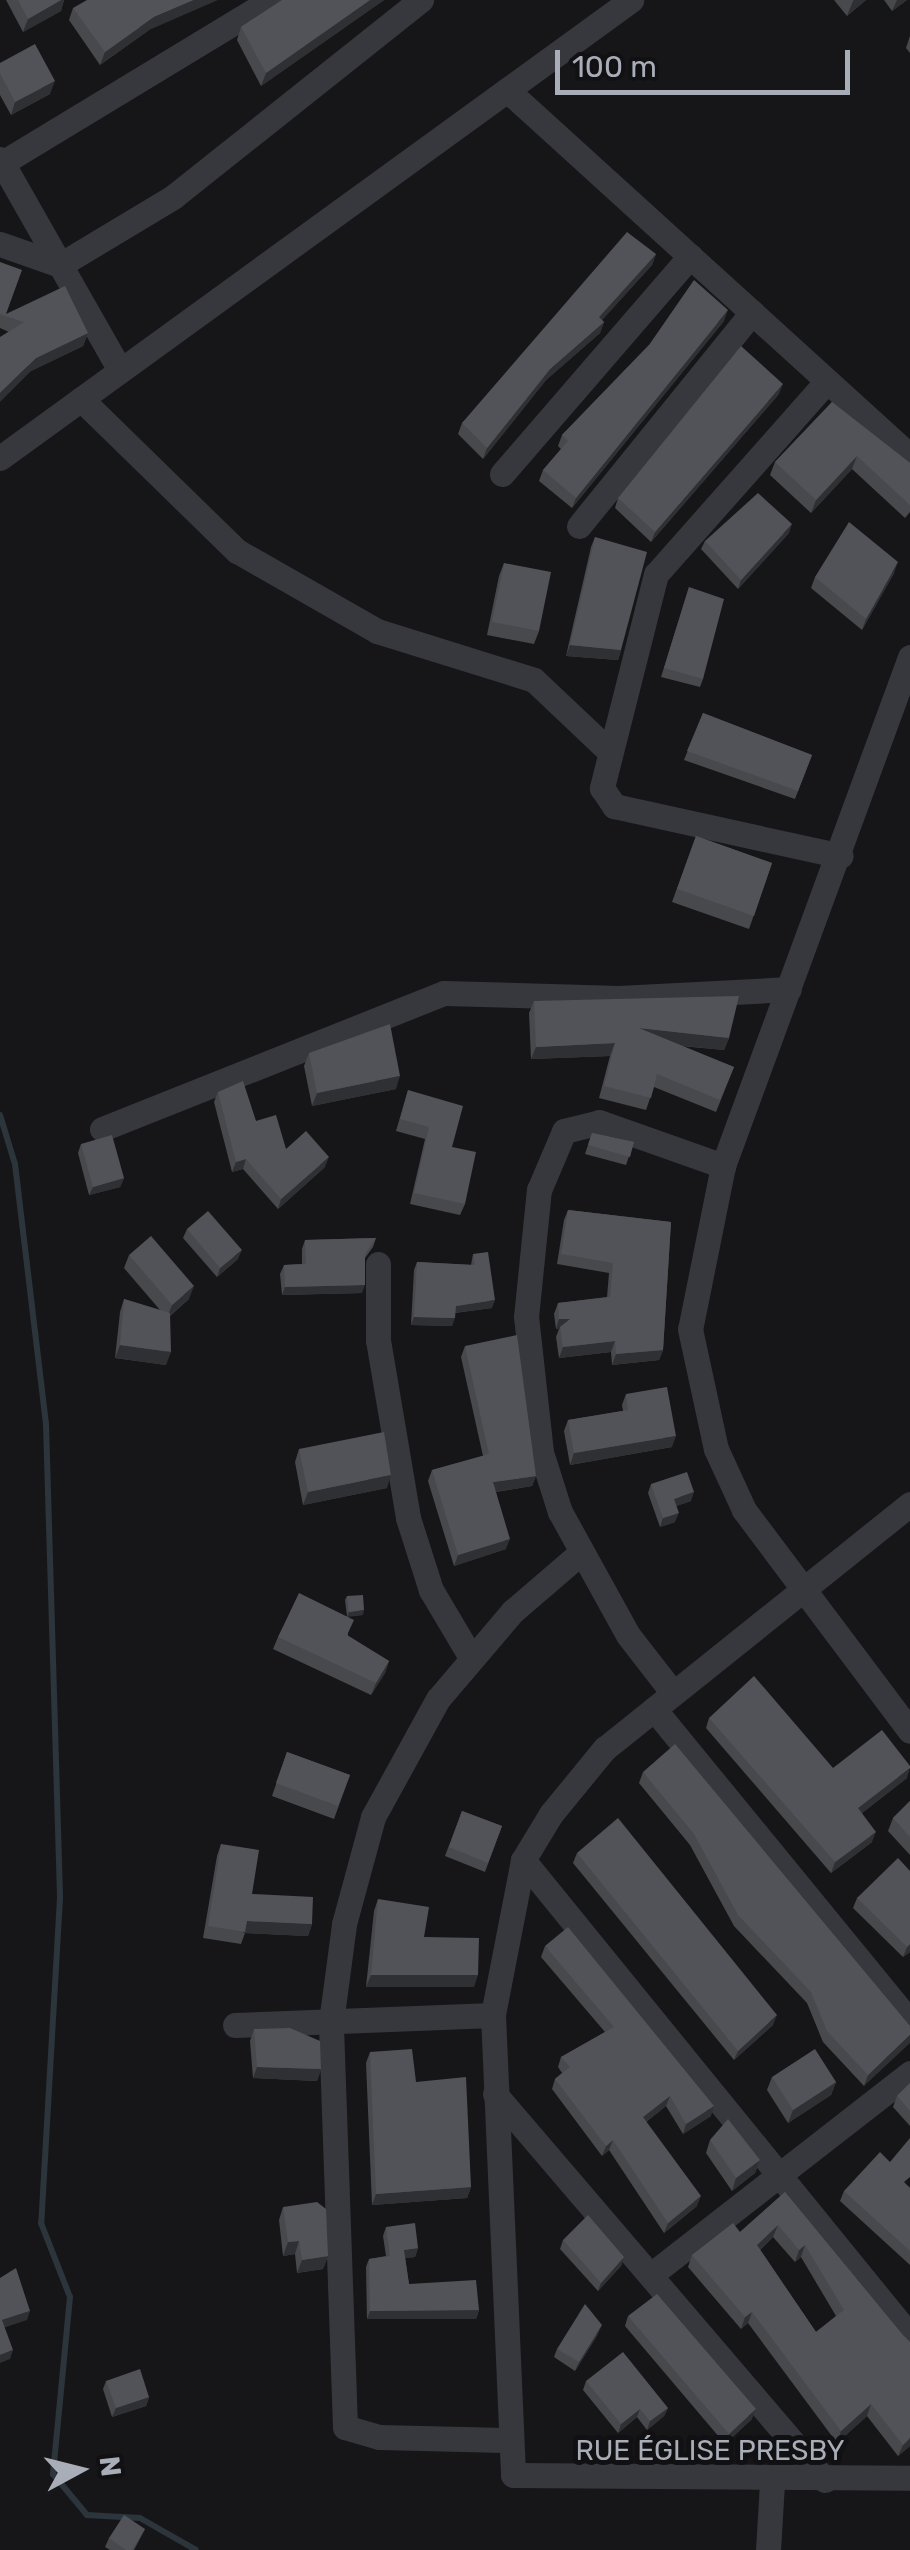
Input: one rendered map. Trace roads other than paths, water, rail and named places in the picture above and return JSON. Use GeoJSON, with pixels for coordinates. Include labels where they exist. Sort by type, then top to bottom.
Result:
{"type":"FeatureCollection","features":[{"type":"Feature","properties":{"kind":"street"},"geometry":{"type":"LineString","coordinates":[[120,370],[1,161],[271,0]]}},
{"type":"Feature","properties":{"kind":"street"},"geometry":{"type":"LineString","coordinates":[[60,265],[173,197],[421,0]]}},
{"type":"Feature","properties":{"kind":"street"},"geometry":{"type":"LineString","coordinates":[[0,458],[631,0]]}},
{"type":"Feature","properties":{"kind":"street"},"geometry":{"type":"LineString","coordinates":[[507,90],[910,456]]}},
{"type":"Feature","properties":{"kind":"street"},"geometry":{"type":"LineString","coordinates":[[0,244],[60,265]]}},
{"type":"Feature","properties":{"kind":"street"},"geometry":{"type":"LineString","coordinates":[[502,474],[690,256]]}},
{"type":"Feature","properties":{"kind":"street"},"geometry":{"type":"LineString","coordinates":[[579,526],[752,312]]}},
{"type":"Feature","properties":{"kind":"street"},"geometry":{"type":"LineString","coordinates":[[827,381],[656,574],[608,750],[602,788],[614,806],[841,856]]}},
{"type":"Feature","properties":{"kind":"street"},"geometry":{"type":"LineString","coordinates":[[81,399],[237,551],[377,631],[534,680],[608,750]]}},
{"type":"Feature","properties":{"kind":"street"},"geometry":{"type":"LineString","coordinates":[[908,672],[724,1166],[690,1329],[698,1390],[744,1510],[799,1592],[910,1730]]}},
{"type":"Feature","properties":{"kind":"street"},"geometry":{"type":"LineString","coordinates":[[102,1128],[444,993],[618,998],[789,988]]}},
{"type":"Feature","properties":{"kind":"street"},"geometry":{"type":"LineString","coordinates":[[724,1166],[599,1122],[564,1131],[550,1157],[526,1317],[541,1452],[578,1555],[663,1701],[910,2022]]}},
{"type":"Feature","properties":{"kind":"street"},"geometry":{"type":"LineString","coordinates":[[378,1264],[378,1340],[408,1518],[431,1590],[472,1658]]}},
{"type":"Feature","properties":{"kind":"street"},"geometry":{"type":"LineString","coordinates":[[578,1555],[472,1658],[438,1699],[373,1817],[344,1924],[331,2022],[345,2427],[379,2437],[506,2440],[493,2015],[523,1860],[605,1748],[910,1504]]}},
{"type":"Feature","properties":{"kind":"street"},"geometry":{"type":"LineString","coordinates":[[523,1860],[910,2336]]}},
{"type":"Feature","properties":{"kind":"street"},"geometry":{"type":"LineString","coordinates":[[235,2026],[493,2015]]}},
{"type":"Feature","properties":{"kind":"street"},"geometry":{"type":"LineString","coordinates":[[652,2274],[910,2072]]}},
{"type":"Feature","properties":{"kind":"street"},"geometry":{"type":"LineString","coordinates":[[495,2094],[825,2480]]}},
{"type":"Feature","properties":{"kind":"street","name":"RUE ÉGLISE PRESBY"},"geometry":{"type":"LineString","coordinates":[[506,2440],[513,2476],[772,2482],[910,2478]]}},
{"type":"Feature","properties":{"kind":"street"},"geometry":{"type":"LineString","coordinates":[[768,2550],[772,2482]]}},
{"type":"Feature","properties":{"kind":"waterway"},"geometry":{"type":"LineString","coordinates":[[0,1115],[15,1164],[46,1424],[60,1898],[41,2223],[70,2297],[53,2474],[87,2515],[140,2518],[196,2550]]}}]}
